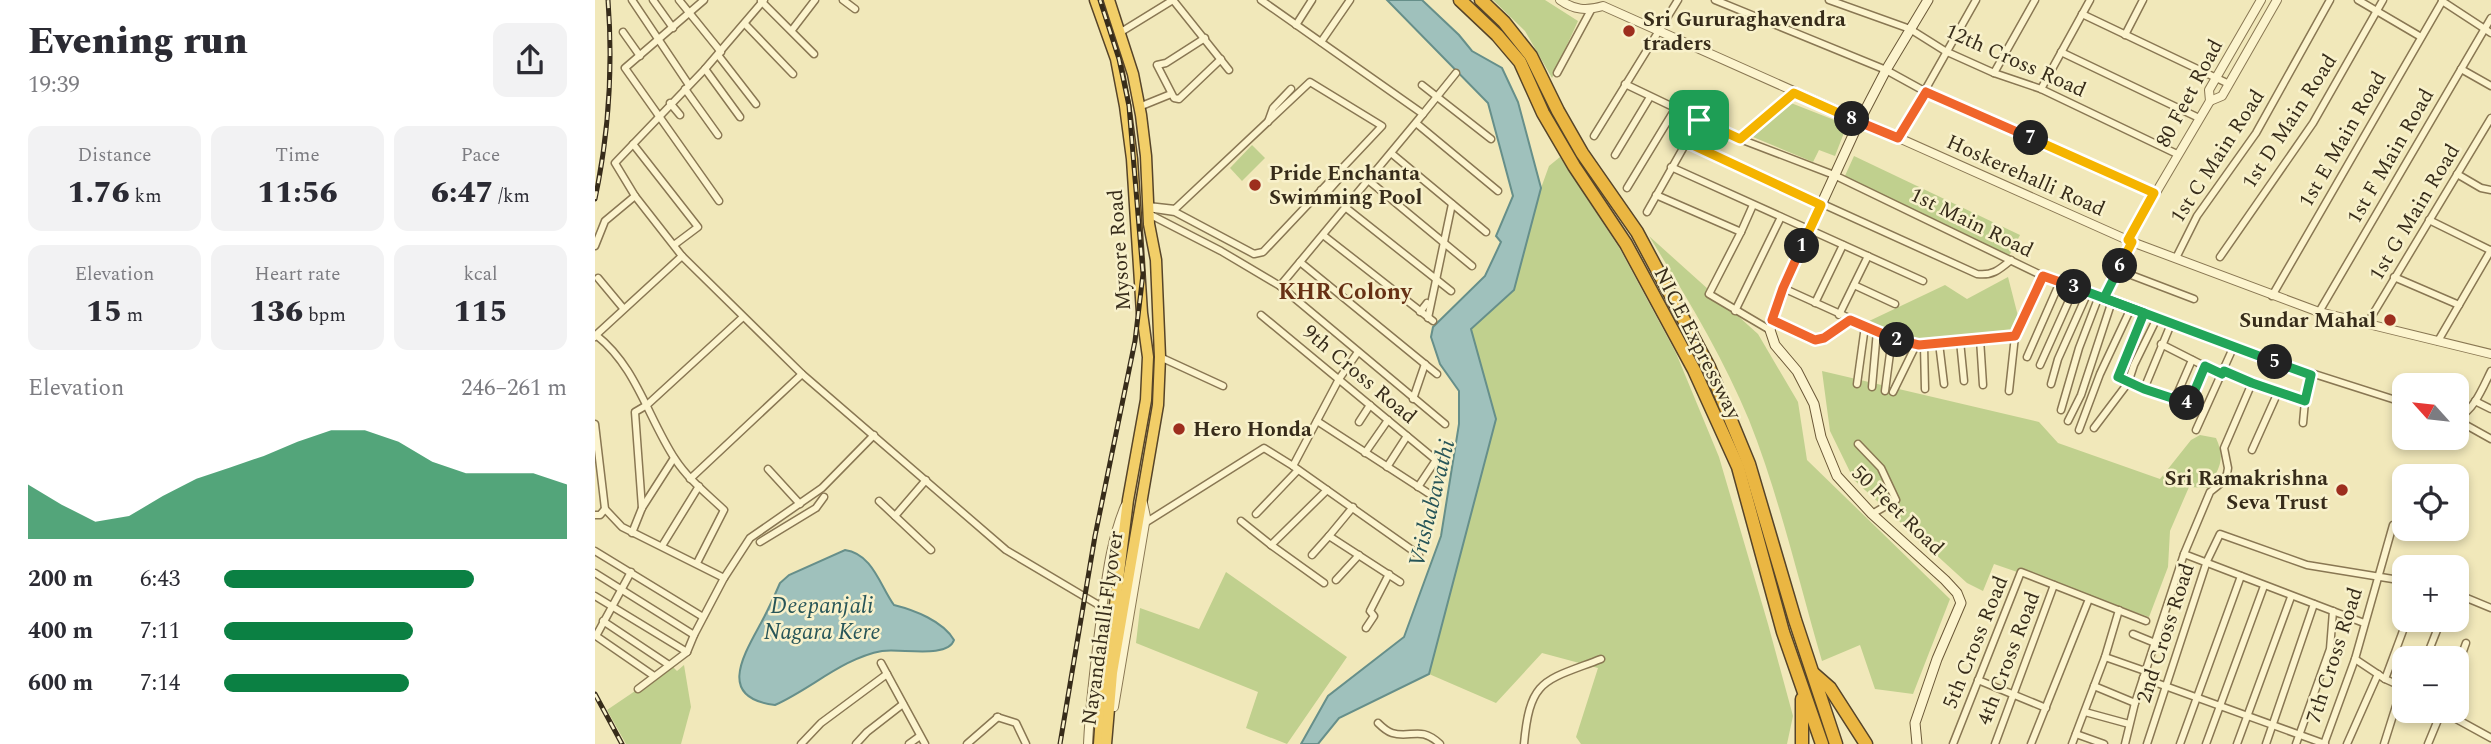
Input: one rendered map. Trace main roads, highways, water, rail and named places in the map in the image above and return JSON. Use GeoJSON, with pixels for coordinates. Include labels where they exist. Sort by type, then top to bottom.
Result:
{"type":"FeatureCollection","features":[{"type":"Feature","properties":{"kind":"highway","name":"Mysore Road"},"geometry":{"type":"LineString","coordinates":[[1095,0],[1116,59],[1125,106],[1132,159],[1142,313],[1148,356],[1146,400],[1124,531]]}},
{"type":"Feature","properties":{"kind":"highway","name":"Mysore Road"},"geometry":{"type":"LineString","coordinates":[[1109,0],[1133,74],[1139,107],[1156,260],[1160,356],[1158,405],[1142,496],[1141,520]]}},
{"type":"Feature","properties":{"kind":"highway","name":"NICE Expressway"},"geometry":{"type":"LineString","coordinates":[[1460,0],[1520,62],[1543,113],[1574,166],[1626,244],[1695,370],[1738,467],[1783,632],[1822,744]]}},
{"type":"Feature","properties":{"kind":"highway","name":"NICE Expressway"},"geometry":{"type":"LineString","coordinates":[[1481,0],[1504,22],[1531,56],[1581,153],[1637,232],[1709,367],[1749,464],[1795,620],[1836,744]]}},
{"type":"Feature","properties":{"kind":"highway","name":"Nayandahalli Flyover"},"geometry":{"type":"LineString","coordinates":[[1109,744],[1108,672],[1141,520]]}},
{"type":"Feature","properties":{"kind":"highway","name":"Nayandahalli Flyover"},"geometry":{"type":"LineString","coordinates":[[1098,744],[1124,531]]}},
{"type":"Feature","properties":{"kind":"highway"},"geometry":{"type":"LineString","coordinates":[[1814,674],[1830,688],[1866,744]]}},
{"type":"Feature","properties":{"kind":"highway"},"geometry":{"type":"LineString","coordinates":[[1799,679],[1803,711],[1802,744]]}},
{"type":"Feature","properties":{"kind":"main road","name":"50 Feet Road"},"geometry":{"type":"LineString","coordinates":[[1917,744],[1915,723],[1937,659],[1961,603],[1957,593],[1945,580],[1871,514],[1837,476],[1821,437],[1814,404],[1797,371],[1775,345],[1770,330],[1783,288],[1859,122],[1928,0]]}},
{"type":"Feature","properties":{"kind":"water"},"geometry":{"type":"Polygon","coordinates":[[[1387,0],[1422,0],[1472,51],[1502,68],[1518,102],[1541,188],[1514,290],[1471,329],[1496,419],[1429,674],[1339,718],[1318,744],[1301,744],[1328,696],[1404,637],[1441,536],[1459,424],[1459,391],[1440,364],[1431,337],[1433,327],[1485,276],[1501,242],[1496,236],[1513,196],[1488,103],[1387,0]]]}},
{"type":"Feature","properties":{"kind":"water","name":"Deepanjali Nagara Kere"},"geometry":{"type":"Polygon","coordinates":[[[845,550],[855,553],[869,564],[894,605],[919,613],[935,622],[954,640],[950,646],[933,651],[890,650],[868,655],[840,667],[775,705],[757,701],[746,694],[740,685],[742,662],[780,583],[789,575],[845,550]]]}},
{"type":"Feature","properties":{"kind":"railway"},"geometry":{"type":"LineString","coordinates":[[595,199],[609,100],[608,0]]}},
{"type":"Feature","properties":{"kind":"railway"},"geometry":{"type":"LineString","coordinates":[[1060,744],[1095,536],[1135,341],[1143,274],[1129,106],[1119,59],[1100,0]]}},
{"type":"Feature","properties":{"kind":"railway"},"geometry":{"type":"LineString","coordinates":[[595,694],[622,744]]}},
{"type":"Feature","properties":{"kind":"place","name":"Sri Gururaghavendra traders"},"geometry":{"type":"Point","coordinates":[1629,31]}},
{"type":"Feature","properties":{"kind":"place","name":"Pride Enchanta Swimming Pool"},"geometry":{"type":"Point","coordinates":[1255,185]}},
{"type":"Feature","properties":{"kind":"place","name":"Sundar Mahal"},"geometry":{"type":"Point","coordinates":[2390,320]}},
{"type":"Feature","properties":{"kind":"place","name":"Hero Honda"},"geometry":{"type":"Point","coordinates":[1179,429]}},
{"type":"Feature","properties":{"kind":"place","name":"Sri Ramakrishna Seva Trust"},"geometry":{"type":"Point","coordinates":[2342,490]}},
{"type":"Feature","properties":{"kind":"district","name":"KHR Colony"},"geometry":{"type":"Point","coordinates":[1345,291]}},
{"type":"Feature","properties":{"kind":"water label","name":"Vrishabavathi"},"geometry":{"type":"Point","coordinates":[1431,503]}}]}
